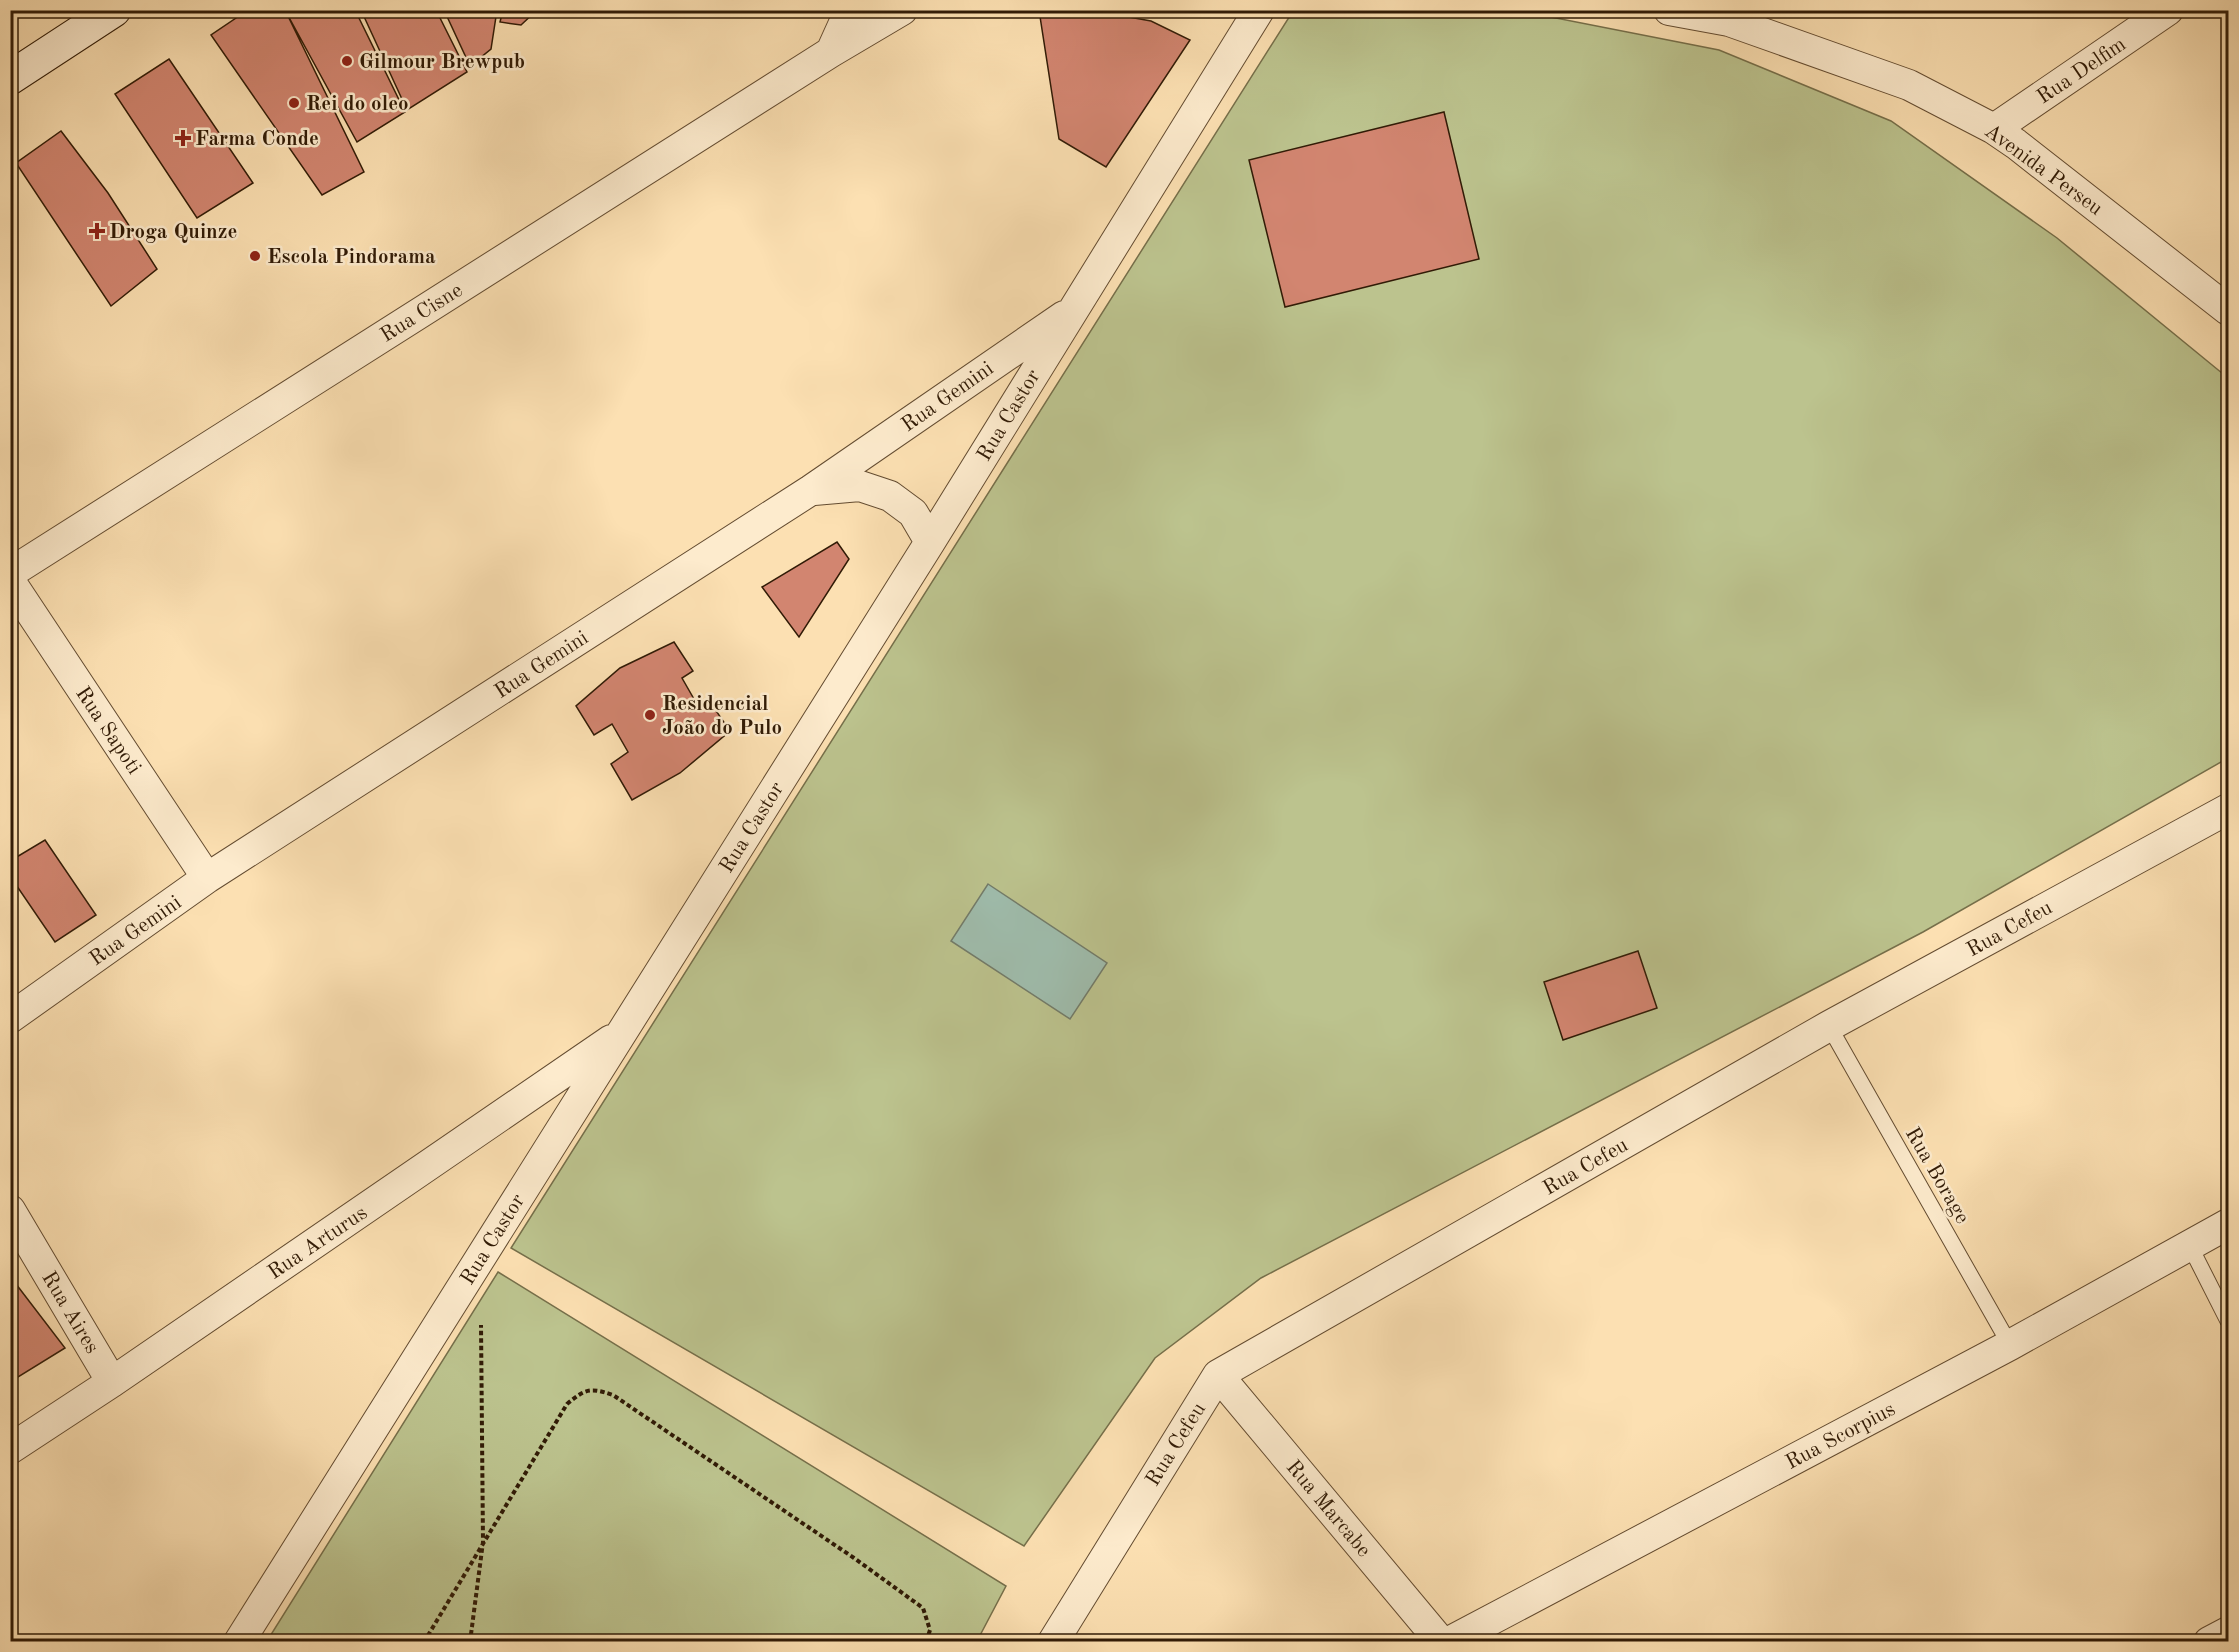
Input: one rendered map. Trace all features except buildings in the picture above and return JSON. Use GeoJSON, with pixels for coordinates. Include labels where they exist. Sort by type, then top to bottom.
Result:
{"type":"FeatureCollection","features":[{"type":"Feature","properties":{"kind":"main road"},"geometry":{"type":"LineString","coordinates":[[10,78],[114,10]]}},
{"type":"Feature","properties":{"kind":"street"},"geometry":{"type":"LineString","coordinates":[[831,52],[850,10]]}},
{"type":"Feature","properties":{"kind":"street","name":"Rua Cisne"},"geometry":{"type":"LineString","coordinates":[[10,573],[831,52],[894,17],[902,10]]}},
{"type":"Feature","properties":{"kind":"street","name":"Rua Castor"},"geometry":{"type":"LineString","coordinates":[[239,1641],[930,542],[1259,10]]}},
{"type":"Feature","properties":{"kind":"street","name":"Avenida Perseu"},"geometry":{"type":"LineString","coordinates":[[1669,10],[1729,21],[1908,85],[1994,129],[2229,310]]}},
{"type":"Feature","properties":{"kind":"street","name":"Rua Delfim"},"geometry":{"type":"LineString","coordinates":[[1994,129],[2168,10]]}},
{"type":"Feature","properties":{"kind":"street","name":"Rua Gemini"},"geometry":{"type":"LineString","coordinates":[[10,1018],[207,878],[811,490],[1072,310]]}},
{"type":"Feature","properties":{"kind":"street"},"geometry":{"type":"LineString","coordinates":[[811,490],[860,486],[890,496],[913,513],[930,542]]}},
{"type":"Feature","properties":{"kind":"street","name":"Rua Sapoti"},"geometry":{"type":"LineString","coordinates":[[10,581],[207,878]]}},
{"type":"Feature","properties":{"kind":"street","name":"Rua Cefeu"},"geometry":{"type":"LineString","coordinates":[[1053,1641],[1218,1375],[1829,1026],[2229,809]]}},
{"type":"Feature","properties":{"kind":"street","name":"Rua Arturus"},"geometry":{"type":"LineString","coordinates":[[10,1449],[112,1382],[622,1033]]}},
{"type":"Feature","properties":{"kind":"street","name":"Rua Aires"},"geometry":{"type":"LineString","coordinates":[[10,1210],[112,1382]]}},
{"type":"Feature","properties":{"kind":"street","name":"Rua Scorpius"},"geometry":{"type":"LineString","coordinates":[[1449,1641],[2010,1345],[2229,1224]]}},
{"type":"Feature","properties":{"kind":"street","name":"Rua Marcabe"},"geometry":{"type":"LineString","coordinates":[[1218,1375],[1441,1641]]}},
{"type":"Feature","properties":{"kind":"street"},"geometry":{"type":"LineString","coordinates":[[2210,1641],[2229,1632]]}},
{"type":"Feature","properties":{"kind":"lane","name":"Rua Borage"},"geometry":{"type":"LineString","coordinates":[[1829,1026],[2010,1345]]}},
{"type":"Feature","properties":{"kind":"lane"},"geometry":{"type":"LineString","coordinates":[[2190,1246],[2229,1321]]}},
{"type":"Feature","properties":{"kind":"path"},"geometry":{"type":"LineString","coordinates":[[470,1641],[483,1542],[481,1318]]}},
{"type":"Feature","properties":{"kind":"path"},"geometry":{"type":"LineString","coordinates":[[424,1641],[567,1404],[580,1393],[595,1389],[613,1395],[923,1608],[930,1630],[926,1641]]}},
{"type":"Feature","properties":{"kind":"green space"},"geometry":{"type":"Polygon","coordinates":[[[1293,11],[1520,11],[1719,50],[1891,121],[2057,238],[2228,378],[2228,758],[1923,932],[1261,1278],[1155,1358],[1024,1546],[511,1248],[1293,11]]]}},
{"type":"Feature","properties":{"kind":"green space"},"geometry":{"type":"Polygon","coordinates":[[[498,1272],[1006,1586],[977,1641],[267,1641],[498,1272]]]}},
{"type":"Feature","properties":{"kind":"shaded area"},"geometry":{"type":"Polygon","coordinates":[[[988,884],[1107,963],[1070,1019],[951,941],[988,884]]]}},
{"type":"Feature","properties":{"kind":"place","name":"Gilmour Brewpub"},"geometry":{"type":"Point","coordinates":[347,61]}},
{"type":"Feature","properties":{"kind":"place","name":"Rei do oleo"},"geometry":{"type":"Point","coordinates":[294,103]}},
{"type":"Feature","properties":{"kind":"place","name":"Farma Conde"},"geometry":{"type":"Point","coordinates":[183,138]}},
{"type":"Feature","properties":{"kind":"place","name":"Droga Quinze"},"geometry":{"type":"Point","coordinates":[97,231]}},
{"type":"Feature","properties":{"kind":"place","name":"Escola Pindorama"},"geometry":{"type":"Point","coordinates":[255,256]}},
{"type":"Feature","properties":{"kind":"place","name":"Residencial João do Pulo"},"geometry":{"type":"Point","coordinates":[650,715]}}]}
